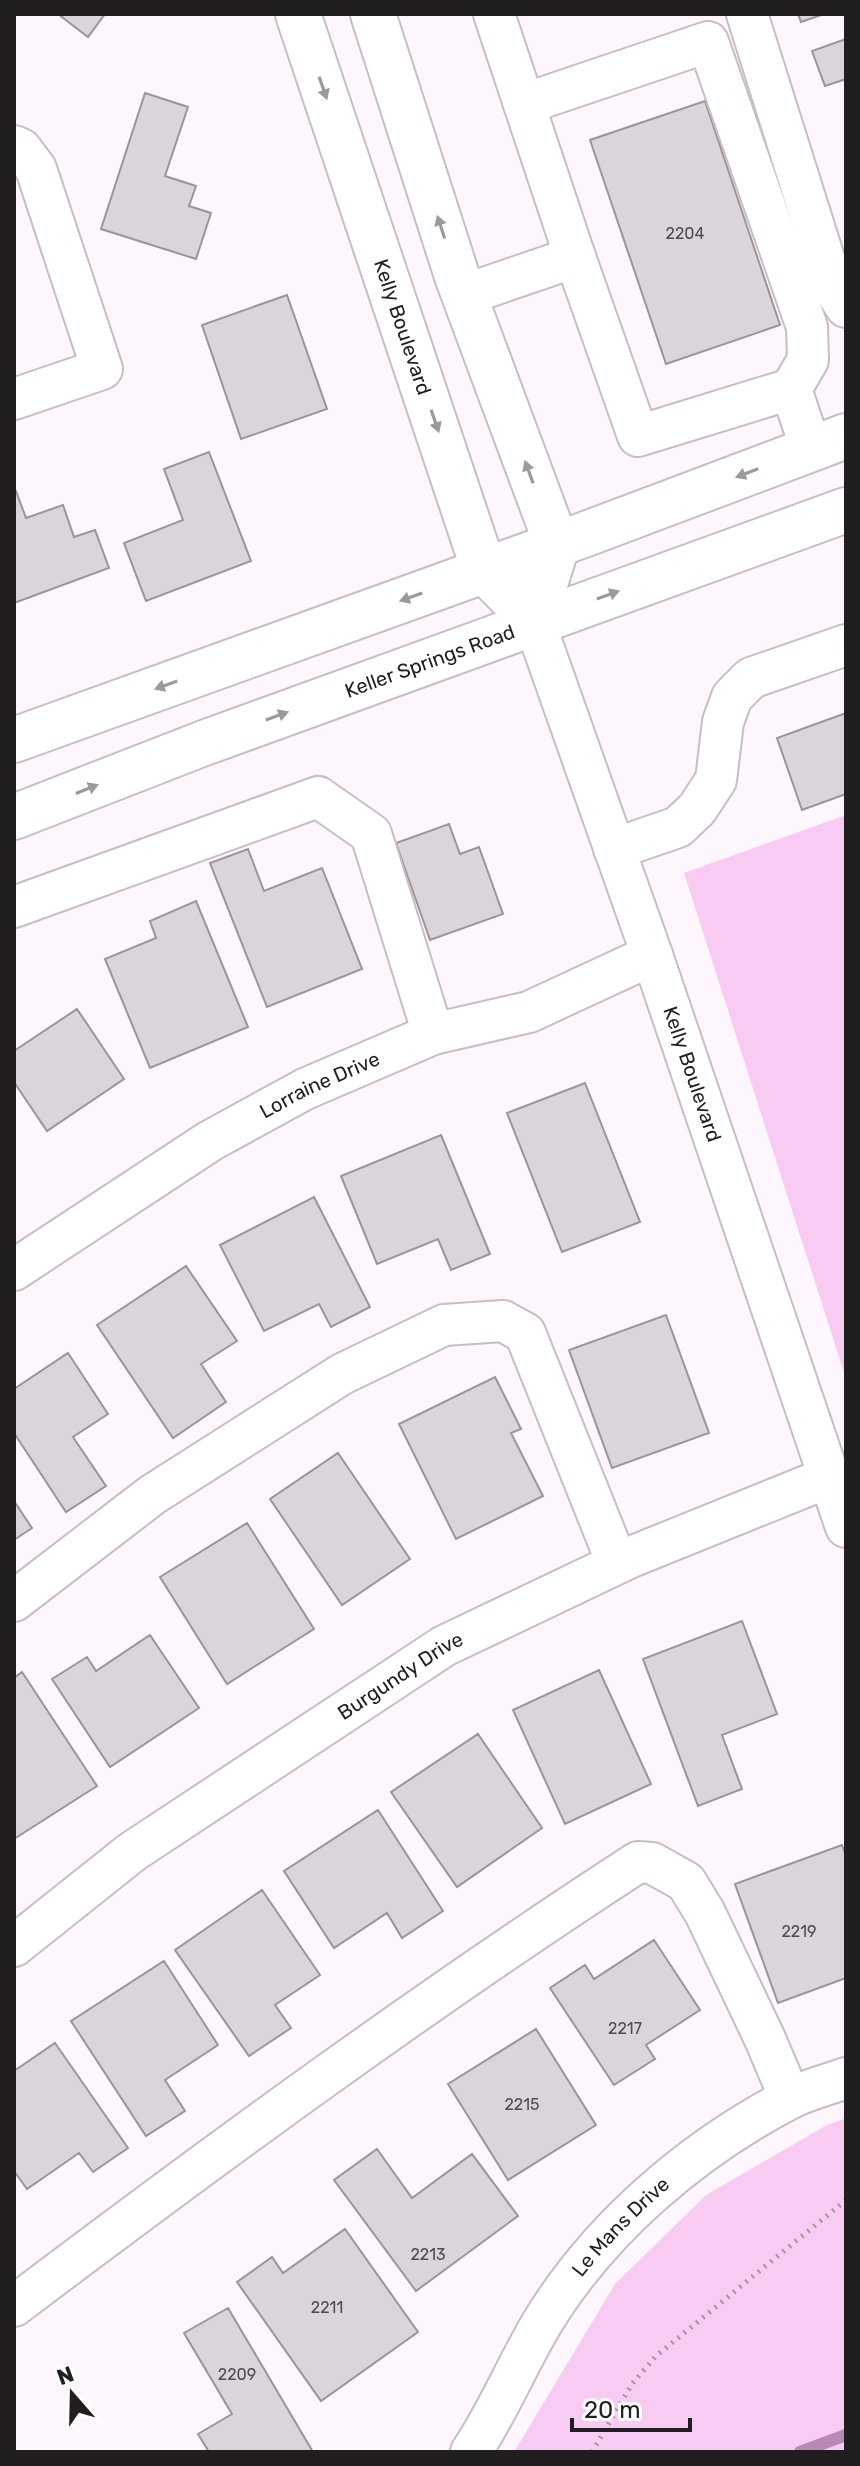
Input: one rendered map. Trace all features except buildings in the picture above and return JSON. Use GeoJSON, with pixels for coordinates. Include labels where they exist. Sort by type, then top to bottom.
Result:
{"type":"FeatureCollection","features":[{"type":"Feature","properties":{"kind":"main road","name":"Kelly Boulevard"},"geometry":{"type":"LineString","coordinates":[[298,14],[484,570],[534,621]]}},
{"type":"Feature","properties":{"kind":"main road"},"geometry":{"type":"LineString","coordinates":[[373,14],[464,295],[557,545],[534,621]]}},
{"type":"Feature","properties":{"kind":"main road"},"geometry":{"type":"LineString","coordinates":[[14,740],[557,545],[828,443]]}},
{"type":"Feature","properties":{"kind":"main road","name":"Keller Springs Road"},"geometry":{"type":"LineString","coordinates":[[14,817],[534,621],[846,510]]}},
{"type":"Feature","properties":{"kind":"street"},"geometry":{"type":"LineString","coordinates":[[494,14],[524,104],[575,257],[638,436],[791,389],[808,360],[807,327],[708,42],[524,104]]}},
{"type":"Feature","properties":{"kind":"street"},"geometry":{"type":"LineString","coordinates":[[747,14],[833,287],[846,307]]}},
{"type":"Feature","properties":{"kind":"street"},"geometry":{"type":"LineString","coordinates":[[14,146],[21,149],[36,169],[102,369],[14,399]]}},
{"type":"Feature","properties":{"kind":"street"},"geometry":{"type":"LineString","coordinates":[[464,295],[575,257]]}},
{"type":"Feature","properties":{"kind":"street"},"geometry":{"type":"LineString","coordinates":[[791,389],[828,443]]}},
{"type":"Feature","properties":{"kind":"street","name":"Kelly Boulevard"},"geometry":{"type":"LineString","coordinates":[[534,621],[652,955],[846,1527]]}},
{"type":"Feature","properties":{"kind":"street"},"geometry":{"type":"LineString","coordinates":[[614,849],[678,827],[697,809],[716,780],[723,722],[732,697],[751,678],[846,645]]}},
{"type":"Feature","properties":{"kind":"street"},"geometry":{"type":"LineString","coordinates":[[14,907],[318,797],[371,834],[433,1034]]}},
{"type":"Feature","properties":{"kind":"street","name":"Lorraine Drive"},"geometry":{"type":"LineString","coordinates":[[14,1270],[210,1141],[305,1089],[433,1034],[529,1012],[652,955]]}},
{"type":"Feature","properties":{"kind":"street"},"geometry":{"type":"LineString","coordinates":[[14,1601],[152,1495],[342,1374],[444,1325],[503,1321],[525,1333],[617,1563]]}},
{"type":"Feature","properties":{"kind":"street","name":"Burgundy Drive"},"geometry":{"type":"LineString","coordinates":[[14,1946],[132,1852],[444,1646],[617,1563],[829,1477]]}},
{"type":"Feature","properties":{"kind":"street"},"geometry":{"type":"LineString","coordinates":[[14,2306],[146,2206],[414,2012],[638,1862],[652,1863],[686,1882],[712,1927],[790,2098]]}},
{"type":"Feature","properties":{"kind":"street","name":"Le Mans Drive"},"geometry":{"type":"LineString","coordinates":[[471,2452],[543,2322],[594,2251],[649,2196],[702,2152],[790,2098],[846,2078]]}},
{"type":"Feature","properties":{"kind":"path"},"geometry":{"type":"LineString","coordinates":[[592,2452],[632,2384],[656,2356],[846,2200]]}},
{"type":"Feature","properties":{"kind":"shaded area"},"geometry":{"type":"Polygon","coordinates":[[[846,815],[846,1379],[684,873],[846,815]]]}},
{"type":"Feature","properties":{"kind":"shaded area"},"geometry":{"type":"Polygon","coordinates":[[[846,2118],[846,2452],[514,2452],[615,2284],[706,2195],[827,2125],[846,2118]]]}},
{"type":"Feature","properties":{"kind":"waterway"},"geometry":{"type":"LineString","coordinates":[[800,2452],[846,2435]]}}]}
